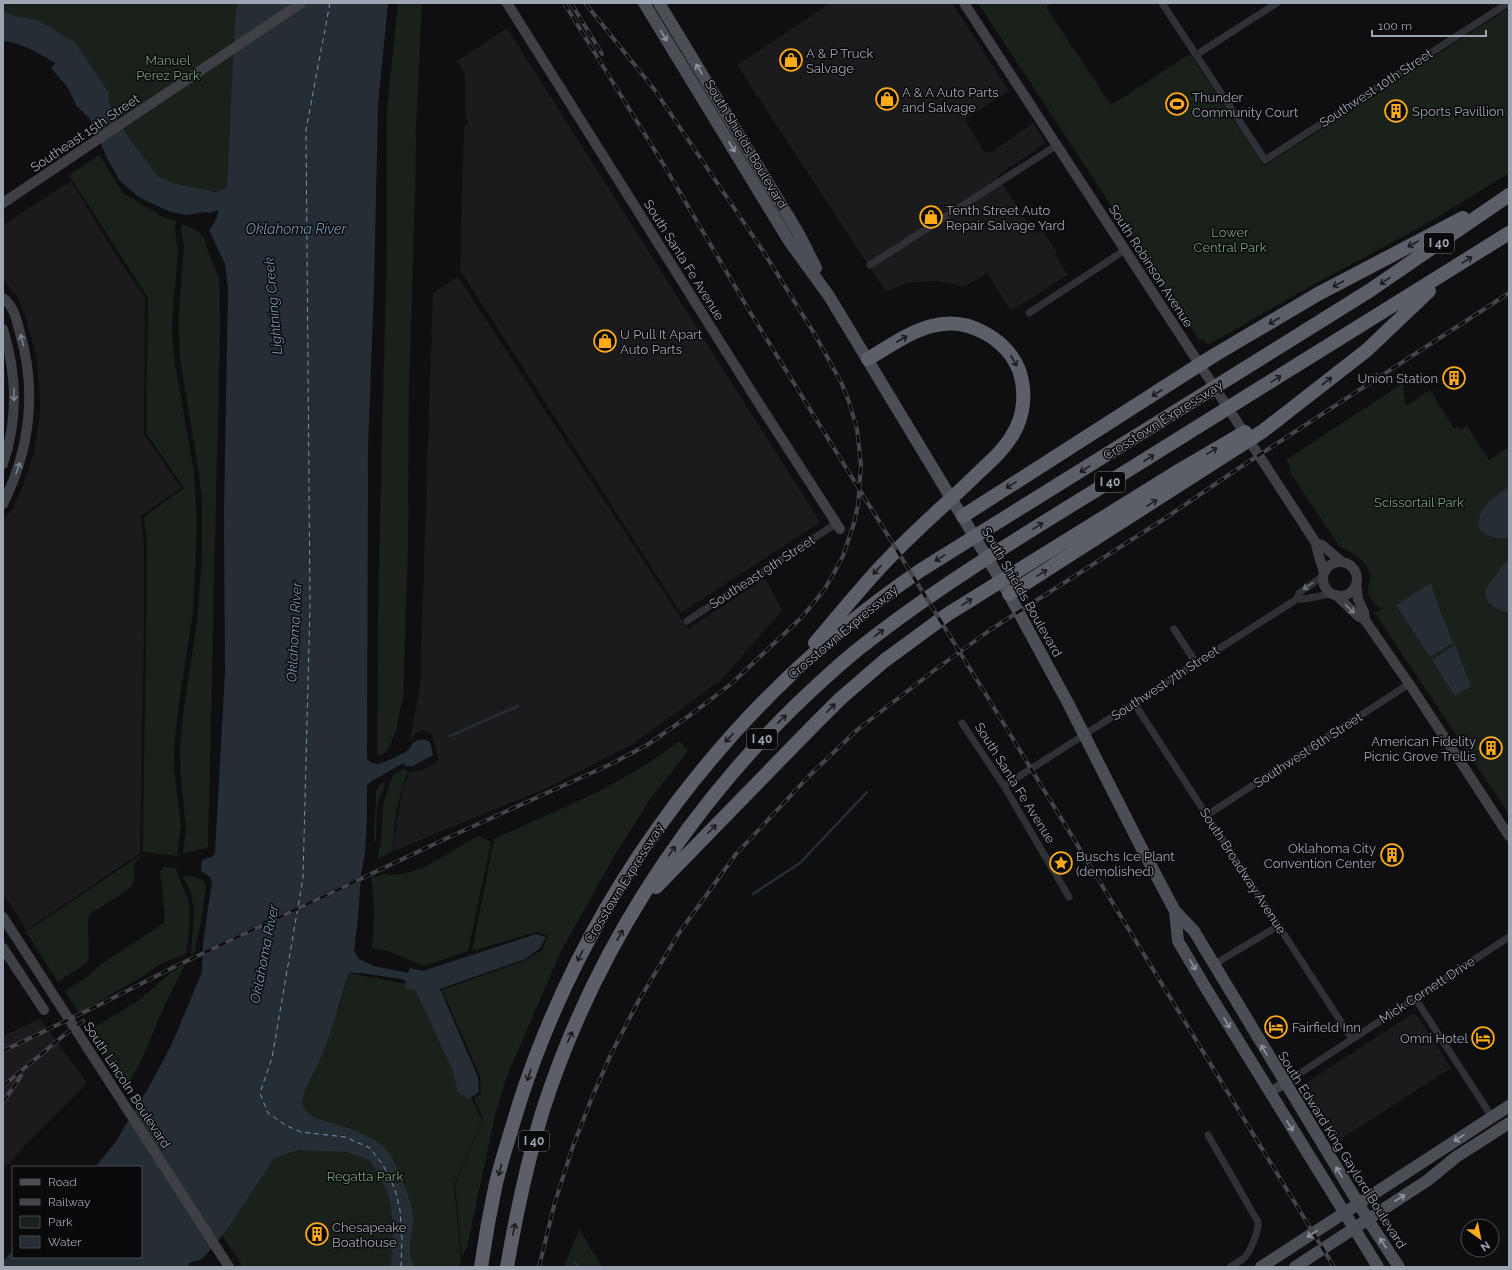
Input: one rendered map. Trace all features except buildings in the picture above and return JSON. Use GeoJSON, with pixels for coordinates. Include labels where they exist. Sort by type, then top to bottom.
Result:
{"type":"FeatureCollection","features":[{"type":"Feature","properties":{"kind":"highway"},"geometry":{"type":"LineString","coordinates":[[963,516],[1214,356],[1307,301],[1509,194]]}},
{"type":"Feature","properties":{"kind":"highway","name":"Crosstown Expressway"},"geometry":{"type":"LineString","coordinates":[[481,1267],[497,1182],[510,1132],[531,1067],[557,1003],[591,934],[632,866],[683,793],[718,750],[784,681],[852,621],[921,570],[1369,291],[1509,194]]}},
{"type":"Feature","properties":{"kind":"highway","name":"Crosstown Expressway"},"geometry":{"type":"LineString","coordinates":[[507,1267],[521,1192],[543,1111],[564,1051],[590,994],[607,959],[636,907],[689,826],[745,758],[812,690],[860,648],[921,602],[971,568],[1509,234]]}},
{"type":"Feature","properties":{"kind":"highway"},"geometry":{"type":"LineString","coordinates":[[1007,591],[1263,431],[1367,350],[1450,270]]}},
{"type":"Feature","properties":{"kind":"highway"},"geometry":{"type":"LineString","coordinates":[[784,681],[862,587],[998,454],[1014,434],[1020,421],[1024,393],[1022,381],[1015,362],[1003,345],[993,337],[971,326],[949,324],[927,326],[902,339],[868,360]]}},
{"type":"Feature","properties":{"kind":"highway"},"geometry":{"type":"LineString","coordinates":[[636,907],[810,729],[846,694],[884,661],[948,614],[1180,470],[1245,432]]}},
{"type":"Feature","properties":{"kind":"main road","name":"Southeast 15th Street"},"geometry":{"type":"LineString","coordinates":[[3,203],[301,3]]}},
{"type":"Feature","properties":{"kind":"main road","name":"South Santa Fe Avenue"},"geometry":{"type":"LineString","coordinates":[[507,3],[838,526]]}},
{"type":"Feature","properties":{"kind":"main road","name":"South Shields Boulevard"},"geometry":{"type":"LineString","coordinates":[[644,3],[789,240],[829,296],[963,516],[1007,591],[1068,702],[1137,840],[1175,911],[1194,931],[1213,965]]}},
{"type":"Feature","properties":{"kind":"main road","name":"South Shields Boulevard"},"geometry":{"type":"LineString","coordinates":[[659,3],[800,234],[829,296]]}},
{"type":"Feature","properties":{"kind":"main road","name":"South Robinson Avenue"},"geometry":{"type":"LineString","coordinates":[[964,3],[1316,543],[1316,548],[1320,555],[1324,574]]}},
{"type":"Feature","properties":{"kind":"main road"},"geometry":{"type":"LineString","coordinates":[[3,298],[11,307],[23,343],[28,370],[30,398],[28,426],[22,453],[14,480],[3,504]]}},
{"type":"Feature","properties":{"kind":"main road"},"geometry":{"type":"LineString","coordinates":[[3,330],[10,354],[14,391],[12,431],[3,464]]}},
{"type":"Feature","properties":{"kind":"main road","name":"South Robinson Avenue"},"geometry":{"type":"LineString","coordinates":[[1316,543],[1322,545],[1342,562]]}},
{"type":"Feature","properties":{"kind":"main road"},"geometry":{"type":"LineString","coordinates":[[1365,620],[1364,612],[1358,600],[1356,574],[1354,570],[1351,566],[1342,562],[1331,564],[1324,574],[1324,586],[1358,616],[1365,620],[1509,836]]}},
{"type":"Feature","properties":{"kind":"main road"},"geometry":{"type":"LineString","coordinates":[[1334,595],[1341,596],[1349,593],[1356,584]]}},
{"type":"Feature","properties":{"kind":"main road","name":"South Shields Boulevard"},"geometry":{"type":"LineString","coordinates":[[1175,911],[1178,941],[1207,990]]}},
{"type":"Feature","properties":{"kind":"main road","name":"South Lincoln Boulevard"},"geometry":{"type":"LineString","coordinates":[[3,917],[229,1267]]}},
{"type":"Feature","properties":{"kind":"main road"},"geometry":{"type":"LineString","coordinates":[[3,948],[44,1010]]}},
{"type":"Feature","properties":{"kind":"main road"},"geometry":{"type":"LineString","coordinates":[[1213,965],[1207,990],[1378,1267]]}},
{"type":"Feature","properties":{"kind":"main road","name":"South Edward King Gaylord Boulevard"},"geometry":{"type":"LineString","coordinates":[[1213,965],[1358,1204],[1399,1267]]}},
{"type":"Feature","properties":{"kind":"main road"},"geometry":{"type":"LineString","coordinates":[[1270,1092],[1285,1083]]}},
{"type":"Feature","properties":{"kind":"main road"},"geometry":{"type":"LineString","coordinates":[[1261,1267],[1509,1106]]}},
{"type":"Feature","properties":{"kind":"main road"},"geometry":{"type":"LineString","coordinates":[[1295,1267],[1428,1180],[1456,1157],[1509,1123]]}},
{"type":"Feature","properties":{"kind":"street"},"geometry":{"type":"LineString","coordinates":[[1162,3],[1196,55],[1277,3]]}},
{"type":"Feature","properties":{"kind":"street","name":"Southwest 10th Street"},"geometry":{"type":"LineString","coordinates":[[1196,55],[1265,160],[1508,3]]}},
{"type":"Feature","properties":{"kind":"street"},"geometry":{"type":"LineString","coordinates":[[870,266],[1057,145]]}},
{"type":"Feature","properties":{"kind":"street"},"geometry":{"type":"LineString","coordinates":[[1029,313],[1125,250]]}},
{"type":"Feature","properties":{"kind":"street","name":"Southeast 9th Street"},"geometry":{"type":"LineString","coordinates":[[687,621],[838,526]]}},
{"type":"Feature","properties":{"kind":"street"},"geometry":{"type":"LineString","coordinates":[[1296,599],[1299,593],[1324,574]]}},
{"type":"Feature","properties":{"kind":"street","name":"Southwest 7th Street"},"geometry":{"type":"LineString","coordinates":[[1004,786],[1296,599],[1302,600],[1318,595],[1334,595]]}},
{"type":"Feature","properties":{"kind":"street"},"geometry":{"type":"LineString","coordinates":[[1174,630],[1196,663]]}},
{"type":"Feature","properties":{"kind":"street","name":"Southwest 6th Street"},"geometry":{"type":"LineString","coordinates":[[1207,815],[1409,684]]}},
{"type":"Feature","properties":{"kind":"street","name":"South Broadway Avenue"},"geometry":{"type":"LineString","coordinates":[[1134,703],[1352,1039]]}},
{"type":"Feature","properties":{"kind":"street","name":"South Santa Fe Avenue"},"geometry":{"type":"LineString","coordinates":[[962,723],[1004,786],[1069,897]]}},
{"type":"Feature","properties":{"kind":"street"},"geometry":{"type":"LineString","coordinates":[[1213,965],[1278,926]]}},
{"type":"Feature","properties":{"kind":"street","name":"Mick Cornett Drive"},"geometry":{"type":"LineString","coordinates":[[1285,1083],[1509,937]]}},
{"type":"Feature","properties":{"kind":"street"},"geometry":{"type":"LineString","coordinates":[[1415,998],[1492,1117]]}},
{"type":"Feature","properties":{"kind":"street"},"geometry":{"type":"LineString","coordinates":[[1208,1135],[1258,1222],[1258,1230],[1245,1257],[1230,1267]]}},
{"type":"Feature","properties":{"kind":"shaded area"},"geometry":{"type":"Polygon","coordinates":[[[830,3],[952,3],[1009,91],[965,119],[984,152],[992,152],[1033,123],[1046,143],[997,176],[1036,234],[1042,230],[1057,252],[1055,254],[1068,275],[1011,311],[987,273],[964,287],[950,283],[932,281],[907,283],[886,292],[737,65],[830,3]]]}},
{"type":"Feature","properties":{"kind":"shaded area","name":"U Pull It Apart Auto Parts"},"geometry":{"type":"Polygon","coordinates":[[[507,28],[820,522],[681,613],[460,270],[464,126],[468,124],[465,114],[465,74],[457,61],[507,28]]]}},
{"type":"Feature","properties":{"kind":"shaded area"},"geometry":{"type":"Polygon","coordinates":[[[71,181],[117,257],[145,298],[144,434],[181,488],[141,516],[144,545],[144,626],[140,853],[27,930],[3,893],[3,520],[12,510],[23,486],[34,452],[40,414],[40,398],[37,358],[25,316],[18,297],[3,278],[3,225],[71,181]]]}},
{"type":"Feature","properties":{"kind":"shaded area"},"geometry":{"type":"Polygon","coordinates":[[[458,277],[688,629],[765,578],[782,610],[721,680],[633,744],[549,787],[394,851],[394,841],[402,791],[409,772],[417,772],[439,760],[432,736],[428,731],[423,730],[415,734],[410,740],[420,686],[433,293],[458,277]]]}},
{"type":"Feature","properties":{"kind":"shaded area"},"geometry":{"type":"Polygon","coordinates":[[[3,362],[5,373],[5,425],[3,434],[3,362]]]}},
{"type":"Feature","properties":{"kind":"shaded area"},"geometry":{"type":"Polygon","coordinates":[[[1412,1014],[1417,1015],[1451,1068],[1333,1144],[1303,1091],[1306,1083],[1412,1014]]]}},
{"type":"Feature","properties":{"kind":"shaded area"},"geometry":{"type":"Polygon","coordinates":[[[40,1019],[87,1083],[33,1137],[3,1170],[3,1036],[40,1019]]]}},
{"type":"Feature","properties":{"kind":"green space","name":"Manuel Perez Park"},"geometry":{"type":"Polygon","coordinates":[[[3,3],[238,3],[235,17],[227,188],[216,192],[173,183],[158,176],[130,139],[112,111],[108,98],[75,42],[38,20],[15,16],[3,11],[3,3]]]}},
{"type":"Feature","properties":{"kind":"green space"},"geometry":{"type":"Polygon","coordinates":[[[398,3],[422,3],[416,126],[409,381],[408,552],[403,697],[396,730],[389,748],[383,754],[378,755],[378,612],[387,236],[387,109],[398,3]]]}},
{"type":"Feature","properties":{"kind":"green space","name":"Lower Central Park"},"geometry":{"type":"Polygon","coordinates":[[[978,3],[1052,3],[1046,7],[1111,105],[1190,54],[1264,166],[1509,8],[1509,173],[1433,220],[1300,292],[1208,345],[1203,339],[1200,341],[978,3]]]}},
{"type":"Feature","properties":{"kind":"green space"},"geometry":{"type":"Polygon","coordinates":[[[99,155],[123,193],[163,217],[176,221],[175,230],[178,252],[172,323],[173,345],[194,472],[197,526],[193,612],[175,735],[174,770],[181,825],[177,856],[143,852],[147,544],[144,517],[184,488],[146,433],[148,298],[69,175],[99,155]]]}},
{"type":"Feature","properties":{"kind":"green space"},"geometry":{"type":"Polygon","coordinates":[[[182,224],[198,231],[205,239],[219,278],[220,324],[208,846],[205,849],[183,854],[186,828],[181,781],[180,749],[184,706],[197,623],[202,555],[202,501],[180,358],[179,312],[184,247],[181,231],[182,224]]]}},
{"type":"Feature","properties":{"kind":"green space","name":"Scissortail Park"},"geometry":{"type":"Polygon","coordinates":[[[1403,383],[1405,405],[1408,405],[1430,390],[1454,429],[1457,427],[1460,430],[1467,426],[1489,460],[1509,447],[1509,814],[1374,612],[1382,610],[1369,596],[1368,589],[1370,578],[1367,566],[1359,558],[1339,546],[1290,472],[1290,466],[1286,460],[1403,383]]]}},
{"type":"Feature","properties":{"kind":"green space"},"geometry":{"type":"Polygon","coordinates":[[[679,741],[688,751],[651,798],[616,853],[561,951],[507,1076],[496,1111],[467,1247],[462,1257],[455,1185],[483,1120],[474,1098],[481,1094],[480,1076],[442,990],[526,960],[542,950],[548,936],[537,932],[472,951],[494,839],[590,796],[613,784],[658,757],[679,741]]]}},
{"type":"Feature","properties":{"kind":"green space"},"geometry":{"type":"Polygon","coordinates":[[[403,769],[408,771],[401,791],[397,811],[393,852],[377,859],[381,843],[383,804],[393,775],[403,769]]]}},
{"type":"Feature","properties":{"kind":"green space"},"geometry":{"type":"Polygon","coordinates":[[[384,782],[384,789],[377,807],[375,844],[376,792],[378,786],[384,782]]]}},
{"type":"Feature","properties":{"kind":"green space"},"geometry":{"type":"Polygon","coordinates":[[[478,836],[491,842],[468,951],[424,966],[388,951],[372,948],[374,912],[371,877],[385,874],[403,874],[423,868],[478,836]]]}},
{"type":"Feature","properties":{"kind":"green space"},"geometry":{"type":"Polygon","coordinates":[[[139,856],[140,857],[135,863],[134,879],[131,886],[91,913],[88,918],[89,958],[85,964],[58,982],[26,932],[139,856]]]}},
{"type":"Feature","properties":{"kind":"green space"},"geometry":{"type":"Polygon","coordinates":[[[163,867],[176,868],[188,900],[190,920],[186,954],[164,962],[135,981],[79,1013],[65,991],[90,975],[101,964],[164,922],[165,917],[160,872],[163,867]]]}},
{"type":"Feature","properties":{"kind":"green space"},"geometry":{"type":"Polygon","coordinates":[[[183,876],[203,880],[206,885],[201,923],[195,947],[196,951],[191,955],[194,908],[190,891],[183,876]]]}},
{"type":"Feature","properties":{"kind":"green space"},"geometry":{"type":"Polygon","coordinates":[[[185,965],[163,1009],[142,1059],[126,1088],[90,1030],[139,1000],[173,971],[185,965]]]}},
{"type":"Feature","properties":{"kind":"green space","name":"Regatta Park"},"geometry":{"type":"Polygon","coordinates":[[[348,973],[424,987],[482,1121],[454,1185],[461,1258],[459,1267],[243,1267],[222,1235],[228,1228],[340,1006],[348,973]]]}},
{"type":"Feature","properties":{"kind":"green space"},"geometry":{"type":"Polygon","coordinates":[[[579,1229],[602,1267],[564,1267],[579,1229]]]}},
{"type":"Feature","properties":{"kind":"water","name":"Oklahoma River"},"geometry":{"type":"Polygon","coordinates":[[[238,3],[388,3],[378,105],[374,286],[368,447],[367,759],[375,764],[384,762],[407,751],[414,742],[421,739],[430,742],[433,755],[413,766],[406,766],[403,763],[367,785],[365,853],[361,874],[354,951],[359,959],[374,966],[408,973],[410,968],[423,971],[536,934],[546,937],[540,948],[525,959],[440,989],[478,1077],[479,1092],[469,1099],[458,1092],[452,1069],[416,991],[405,988],[406,981],[401,979],[361,973],[348,973],[331,1029],[319,1062],[306,1089],[303,1098],[303,1106],[310,1114],[318,1119],[346,1127],[372,1138],[386,1149],[391,1156],[405,1186],[412,1210],[413,1223],[410,1253],[414,1267],[391,1267],[393,1226],[390,1199],[379,1175],[369,1160],[347,1152],[299,1150],[274,1158],[228,1228],[205,1256],[200,1260],[191,1262],[187,1267],[3,1267],[3,1261],[12,1252],[12,1258],[142,1258],[142,1166],[96,1166],[115,1143],[150,1085],[171,1046],[202,972],[203,943],[212,881],[210,877],[201,871],[202,860],[213,856],[215,853],[225,672],[224,514],[228,288],[225,264],[209,230],[215,221],[218,210],[210,213],[206,212],[187,215],[171,212],[140,198],[120,181],[108,160],[90,119],[76,105],[68,88],[51,68],[55,63],[24,46],[3,41],[3,11],[15,16],[38,20],[75,42],[109,93],[108,98],[112,111],[130,139],[158,176],[173,183],[216,192],[227,187],[235,17],[238,3]]]}},
{"type":"Feature","properties":{"kind":"water"},"geometry":{"type":"Polygon","coordinates":[[[1509,487],[1509,538],[1497,538],[1483,533],[1480,530],[1479,523],[1482,510],[1491,499],[1509,487]]]}},
{"type":"Feature","properties":{"kind":"water"},"geometry":{"type":"Polygon","coordinates":[[[1509,561],[1509,613],[1499,610],[1490,604],[1487,600],[1486,591],[1488,585],[1495,577],[1501,566],[1509,561]]]}},
{"type":"Feature","properties":{"kind":"water"},"geometry":{"type":"Polygon","coordinates":[[[1431,583],[1453,643],[1430,657],[1396,605],[1431,583]]]}},
{"type":"Feature","properties":{"kind":"water"},"geometry":{"type":"Polygon","coordinates":[[[1455,645],[1471,686],[1455,696],[1432,660],[1455,645]]]}},
{"type":"Feature","properties":{"kind":"pier"},"geometry":{"type":"Polygon","coordinates":[[[363,875],[362,881],[200,957],[200,952],[363,875]]]}},
{"type":"Feature","properties":{"kind":"waterway"},"geometry":{"type":"LineString","coordinates":[[450,736],[518,706]]}},
{"type":"Feature","properties":{"kind":"waterway"},"geometry":{"type":"LineString","coordinates":[[753,894],[800,863],[867,792]]}},
{"type":"Feature","properties":{"kind":"waterway"},"geometry":{"type":"LineString","coordinates":[[575,1262],[579,1267]]}},
{"type":"Feature","properties":{"kind":"ferry route"},"geometry":{"type":"LineString","coordinates":[[330,3],[306,130],[310,605],[303,878],[272,1058],[260,1093],[268,1113],[285,1125],[301,1132],[345,1137],[370,1148],[383,1165],[395,1189],[400,1210],[402,1238],[401,1267]]}},
{"type":"Feature","properties":{"kind":"railway"},"geometry":{"type":"LineString","coordinates":[[564,3],[665,167],[750,312],[985,693],[1334,1267]]}},
{"type":"Feature","properties":{"kind":"railway"},"geometry":{"type":"LineString","coordinates":[[571,3],[602,54]]}},
{"type":"Feature","properties":{"kind":"railway"},"geometry":{"type":"LineString","coordinates":[[3,1051],[174,967],[445,839],[611,764],[647,745],[731,684],[802,617],[824,590],[834,573],[843,556],[854,523],[858,505],[861,465],[857,429],[842,384],[814,333],[763,251],[654,89],[585,3]]}},
{"type":"Feature","properties":{"kind":"railway"},"geometry":{"type":"LineString","coordinates":[[539,1267],[555,1202],[573,1146],[611,1054],[639,1000],[679,933],[736,854],[809,776],[857,730],[936,669],[990,630],[1161,521],[1236,470],[1509,293]]}},
{"type":"Feature","properties":{"kind":"railway"},"geometry":{"type":"LineString","coordinates":[[3,1086],[83,1021]]}},
{"type":"Feature","properties":{"kind":"railway"},"geometry":{"type":"LineString","coordinates":[[3,1102],[21,1076]]}},
{"type":"Feature","properties":{"kind":"place","name":"A & P Truck Salvage"},"geometry":{"type":"Point","coordinates":[791,60]}},
{"type":"Feature","properties":{"kind":"place","name":"A & A Auto Parts and Salvage"},"geometry":{"type":"Point","coordinates":[887,99]}},
{"type":"Feature","properties":{"kind":"place","name":"Thunder Community Court"},"geometry":{"type":"Point","coordinates":[1177,104]}},
{"type":"Feature","properties":{"kind":"place","name":"Sports Pavillion"},"geometry":{"type":"Point","coordinates":[1396,111]}},
{"type":"Feature","properties":{"kind":"place","name":"Tenth Street Auto Repair Salvage Yard"},"geometry":{"type":"Point","coordinates":[931,217]}},
{"type":"Feature","properties":{"kind":"place","name":"U Pull It Apart Auto Parts"},"geometry":{"type":"Point","coordinates":[605,341]}},
{"type":"Feature","properties":{"kind":"place","name":"Union Station"},"geometry":{"type":"Point","coordinates":[1454,378]}},
{"type":"Feature","properties":{"kind":"place","name":"American Fidelity Picnic Grove Trellis"},"geometry":{"type":"Point","coordinates":[1491,748]}},
{"type":"Feature","properties":{"kind":"place","name":"Oklahoma City Convention Center"},"geometry":{"type":"Point","coordinates":[1392,855]}},
{"type":"Feature","properties":{"kind":"place","name":"Buschs Ice Plant (demolished)"},"geometry":{"type":"Point","coordinates":[1061,863]}},
{"type":"Feature","properties":{"kind":"place","name":"Fairfield Inn"},"geometry":{"type":"Point","coordinates":[1276,1027]}},
{"type":"Feature","properties":{"kind":"place","name":"Omni Hotel"},"geometry":{"type":"Point","coordinates":[1483,1038]}},
{"type":"Feature","properties":{"kind":"place","name":"Chesapeake Boathouse"},"geometry":{"type":"Point","coordinates":[317,1234]}},
{"type":"Feature","properties":{"kind":"water label","name":"Lightning Creek"},"geometry":{"type":"Point","coordinates":[273,306]}}]}
